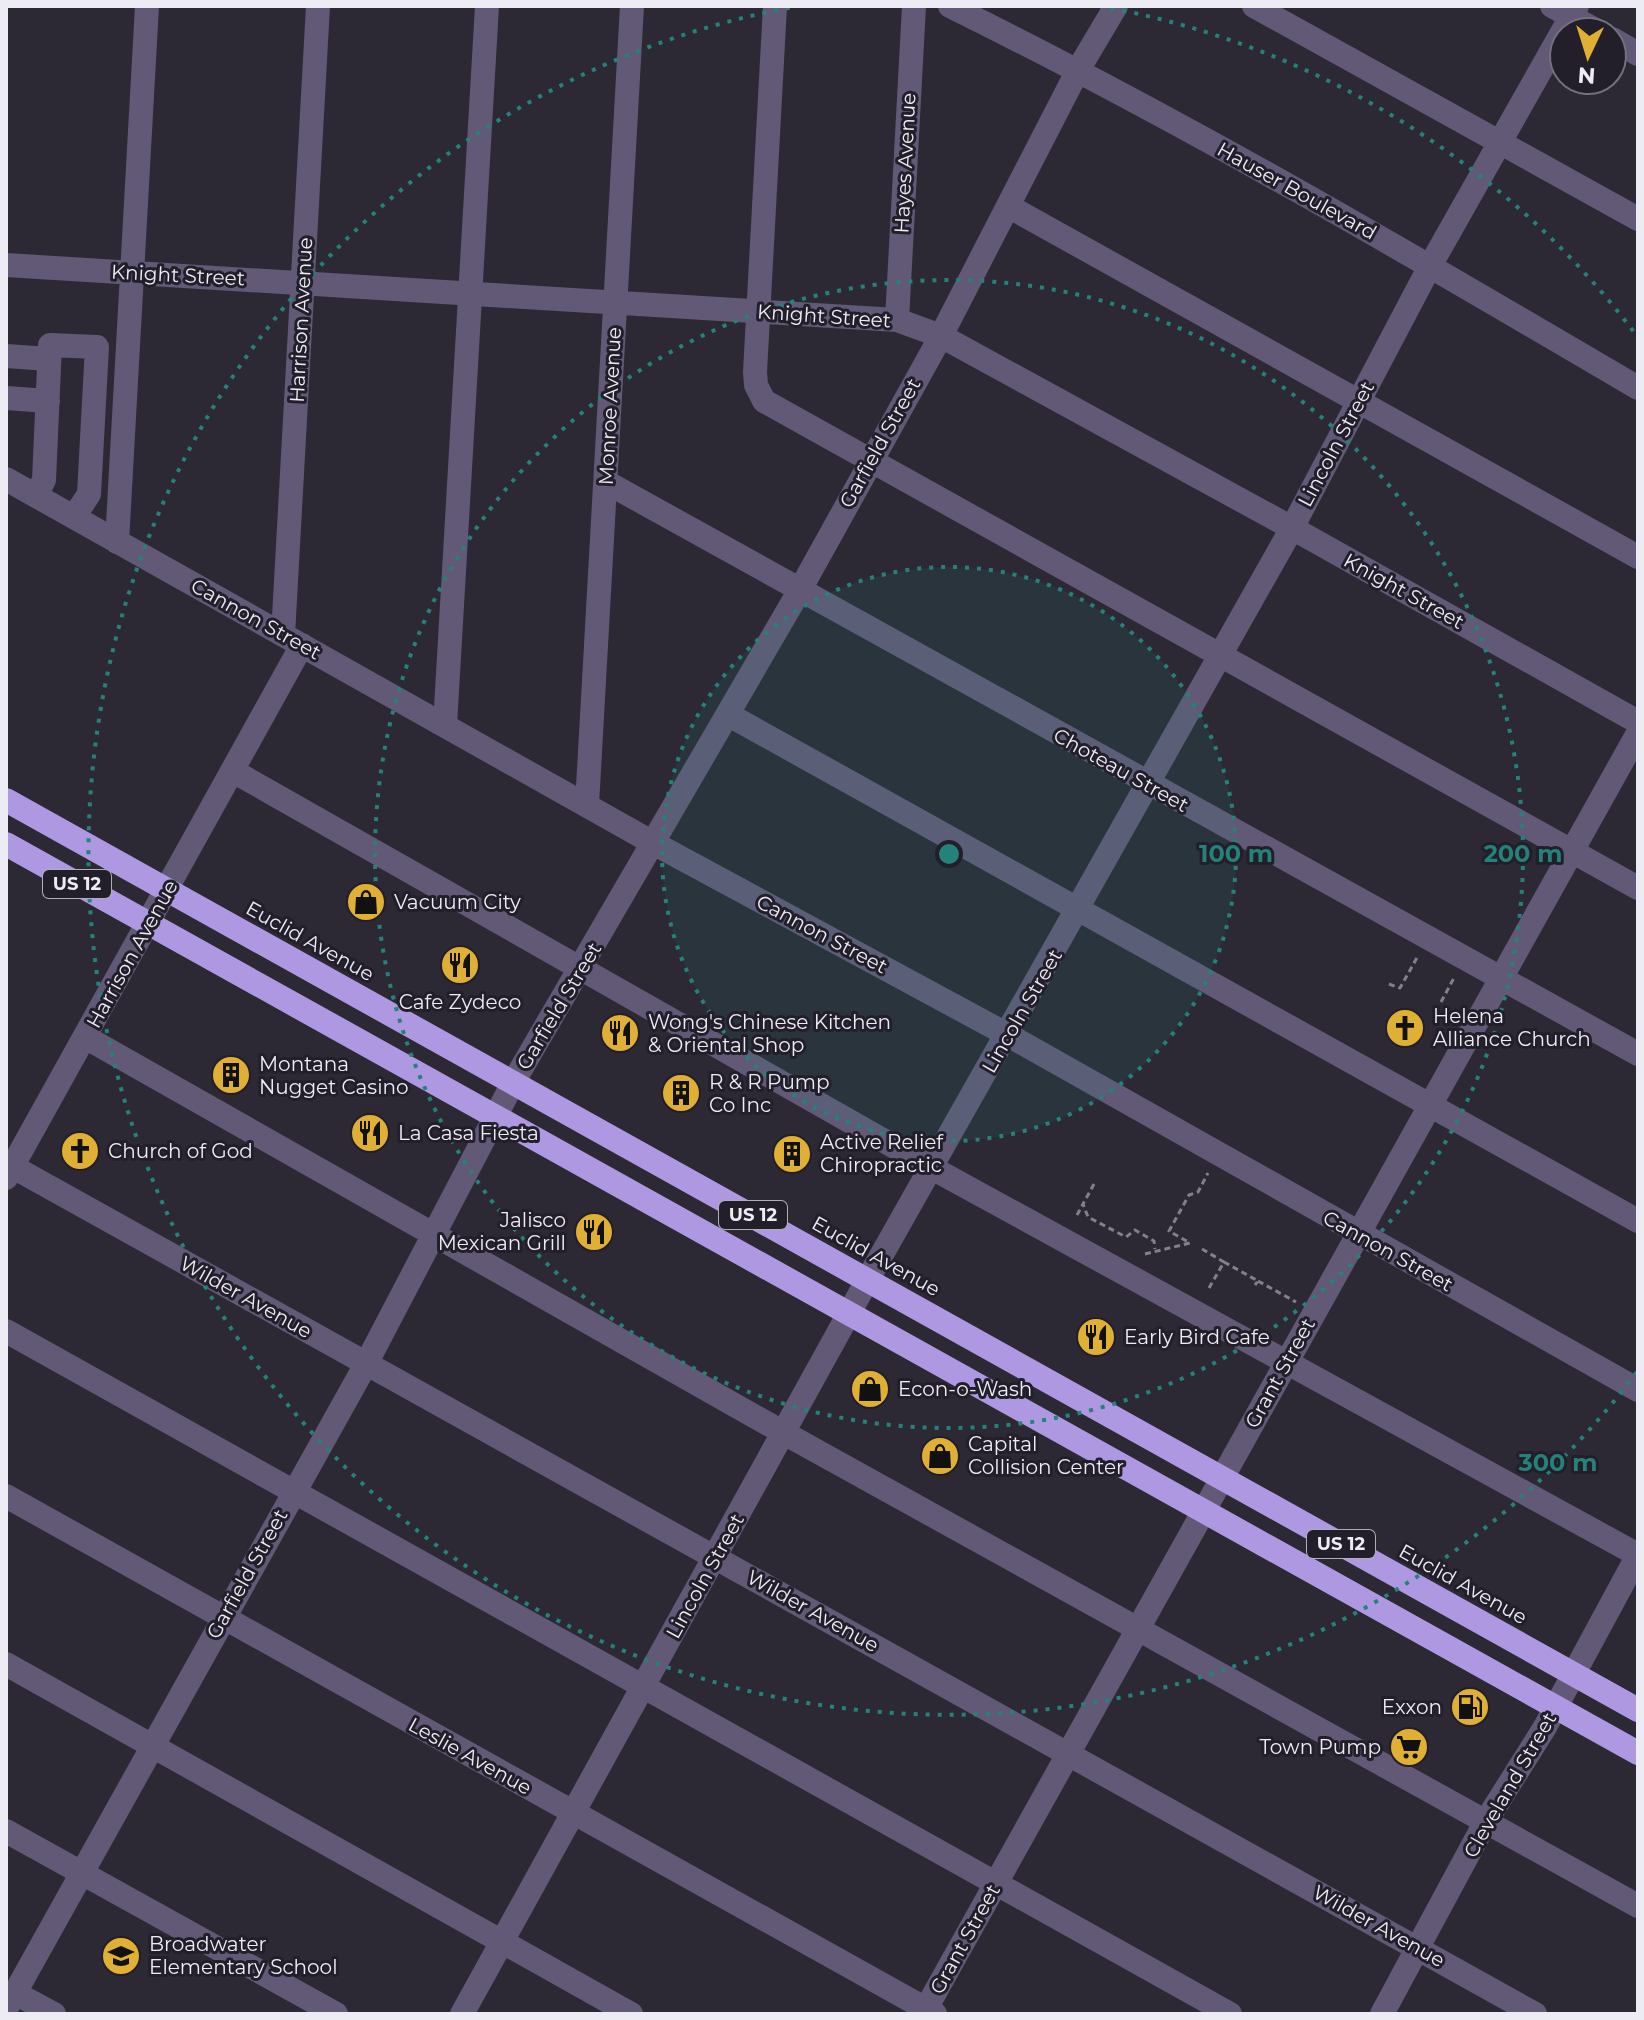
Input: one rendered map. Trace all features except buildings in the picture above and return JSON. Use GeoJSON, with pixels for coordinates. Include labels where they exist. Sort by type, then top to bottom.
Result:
{"type":"FeatureCollection","features":[{"type":"Feature","properties":{"kind":"highway","name":"Euclid Avenue"},"geometry":{"type":"LineString","coordinates":[[6,800],[1638,1710]]}},
{"type":"Feature","properties":{"kind":"highway","name":"US 12"},"geometry":{"type":"LineString","coordinates":[[6,844],[1638,1753]]}},
{"type":"Feature","properties":{"kind":"street"},"geometry":{"type":"LineString","coordinates":[[117,542],[147,6]]}},
{"type":"Feature","properties":{"kind":"street","name":"Harrison Avenue"},"geometry":{"type":"LineString","coordinates":[[8,1169],[233,771],[292,640],[304,283],[318,6]]}},
{"type":"Feature","properties":{"kind":"street"},"geometry":{"type":"LineString","coordinates":[[445,725],[487,6]]}},
{"type":"Feature","properties":{"kind":"street","name":"Monroe Avenue"},"geometry":{"type":"LineString","coordinates":[[587,805],[632,6]]}},
{"type":"Feature","properties":{"kind":"street"},"geometry":{"type":"LineString","coordinates":[[775,6],[758,312],[756,385],[764,401],[1638,888]]}},
{"type":"Feature","properties":{"kind":"street","name":"Hayes Avenue"},"geometry":{"type":"LineString","coordinates":[[897,320],[914,6]]}},
{"type":"Feature","properties":{"kind":"street","name":"Hauser Boulevard"},"geometry":{"type":"LineString","coordinates":[[950,6],[1078,70],[1430,266],[1638,388]]}},
{"type":"Feature","properties":{"kind":"street","name":"Garfield Street"},"geometry":{"type":"LineString","coordinates":[[9,2000],[366,1364],[514,1081],[729,715],[941,336],[1078,70],[1116,6]]}},
{"type":"Feature","properties":{"kind":"street"},"geometry":{"type":"LineString","coordinates":[[1254,6],[1638,219]]}},
{"type":"Feature","properties":{"kind":"street","name":"Lincoln Street"},"geometry":{"type":"LineString","coordinates":[[462,2014],[868,1279],[1292,528],[1430,266],[1501,144],[1567,10]]}},
{"type":"Feature","properties":{"kind":"street"},"geometry":{"type":"LineString","coordinates":[[1008,206],[1638,557]]}},
{"type":"Feature","properties":{"kind":"street","name":"Knight Street"},"geometry":{"type":"LineString","coordinates":[[6,265],[897,320],[941,336],[1638,722]]}},
{"type":"Feature","properties":{"kind":"street"},"geometry":{"type":"LineString","coordinates":[[36,496],[44,480],[50,345],[97,347],[89,494],[74,517]]}},
{"type":"Feature","properties":{"kind":"street"},"geometry":{"type":"LineString","coordinates":[[6,356],[49,359]]}},
{"type":"Feature","properties":{"kind":"street"},"geometry":{"type":"LineString","coordinates":[[6,398],[48,401]]}},
{"type":"Feature","properties":{"kind":"street","name":"Cannon Street"},"geometry":{"type":"LineString","coordinates":[[6,479],[655,844],[1008,1035],[1638,1390]]}},
{"type":"Feature","properties":{"kind":"street","name":"Choteau Street"},"geometry":{"type":"LineString","coordinates":[[606,482],[801,588],[1149,786],[1638,1054]]}},
{"type":"Feature","properties":{"kind":"street"},"geometry":{"type":"LineString","coordinates":[[729,715],[1638,1221]]}},
{"type":"Feature","properties":{"kind":"street","name":"Grant Street"},"geometry":{"type":"LineString","coordinates":[[928,2012],[995,1884],[1638,733]]}},
{"type":"Feature","properties":{"kind":"street"},"geometry":{"type":"LineString","coordinates":[[233,771],[580,971],[932,1168],[1638,1555]]}},
{"type":"Feature","properties":{"kind":"street"},"geometry":{"type":"LineString","coordinates":[[85,1037],[784,1433],[1638,1906]]}},
{"type":"Feature","properties":{"kind":"street","name":"Wilder Avenue"},"geometry":{"type":"LineString","coordinates":[[8,1169],[715,1557],[1535,2014]]}},
{"type":"Feature","properties":{"kind":"street"},"geometry":{"type":"LineString","coordinates":[[6,1331],[1230,2014]]}},
{"type":"Feature","properties":{"kind":"street","name":"Leslie Avenue"},"geometry":{"type":"LineString","coordinates":[[6,1496],[928,2012]]}},
{"type":"Feature","properties":{"kind":"street","name":"Cleveland Street"},"geometry":{"type":"LineString","coordinates":[[1382,2014],[1486,1821],[1574,1674],[1628,1599],[1638,1555]]}},
{"type":"Feature","properties":{"kind":"street"},"geometry":{"type":"LineString","coordinates":[[6,1664],[631,2014]]}},
{"type":"Feature","properties":{"kind":"street"},"geometry":{"type":"LineString","coordinates":[[6,1831],[336,2014]]}},
{"type":"Feature","properties":{"kind":"street"},"geometry":{"type":"LineString","coordinates":[[9,2000],[54,2014]]}},
{"type":"Feature","properties":{"kind":"path"},"geometry":{"type":"LineString","coordinates":[[1389,984],[1400,989],[1418,956]]}},
{"type":"Feature","properties":{"kind":"path"},"geometry":{"type":"LineString","coordinates":[[1441,1002],[1455,976]]}},
{"type":"Feature","properties":{"kind":"path"},"geometry":{"type":"LineString","coordinates":[[1145,1254],[1155,1249],[1190,1243],[1169,1231],[1189,1195],[1198,1192],[1208,1173]]}},
{"type":"Feature","properties":{"kind":"path"},"geometry":{"type":"LineString","coordinates":[[1077,1215],[1094,1184]]}},
{"type":"Feature","properties":{"kind":"path"},"geometry":{"type":"LineString","coordinates":[[1083,1204],[1088,1217],[1126,1237],[1135,1230],[1154,1241],[1155,1249]]}},
{"type":"Feature","properties":{"kind":"path"},"geometry":{"type":"LineString","coordinates":[[1202,1249],[1257,1283],[1303,1306]]}},
{"type":"Feature","properties":{"kind":"path"},"geometry":{"type":"LineString","coordinates":[[1209,1288],[1224,1262]]}},
{"type":"Feature","properties":{"kind":"place","name":"Vacuum City"},"geometry":{"type":"Point","coordinates":[366,902]}},
{"type":"Feature","properties":{"kind":"place","name":"Cafe Zydeco"},"geometry":{"type":"Point","coordinates":[460,965]}},
{"type":"Feature","properties":{"kind":"place","name":"Helena Alliance Church"},"geometry":{"type":"Point","coordinates":[1405,1028]}},
{"type":"Feature","properties":{"kind":"place","name":"Wong's Chinese Kitchen & Oriental Shop"},"geometry":{"type":"Point","coordinates":[620,1033]}},
{"type":"Feature","properties":{"kind":"place","name":"Montana Nugget Casino"},"geometry":{"type":"Point","coordinates":[231,1075]}},
{"type":"Feature","properties":{"kind":"place","name":"R & R Pump Co Inc"},"geometry":{"type":"Point","coordinates":[681,1093]}},
{"type":"Feature","properties":{"kind":"place","name":"La Casa Fiesta"},"geometry":{"type":"Point","coordinates":[370,1133]}},
{"type":"Feature","properties":{"kind":"place","name":"Church of God"},"geometry":{"type":"Point","coordinates":[80,1151]}},
{"type":"Feature","properties":{"kind":"place","name":"Active Relief Chiropractic"},"geometry":{"type":"Point","coordinates":[792,1154]}},
{"type":"Feature","properties":{"kind":"place","name":"Jalisco Mexican Grill"},"geometry":{"type":"Point","coordinates":[594,1232]}},
{"type":"Feature","properties":{"kind":"place","name":"Early Bird Cafe"},"geometry":{"type":"Point","coordinates":[1096,1337]}},
{"type":"Feature","properties":{"kind":"place","name":"Econ-o-Wash"},"geometry":{"type":"Point","coordinates":[870,1389]}},
{"type":"Feature","properties":{"kind":"place","name":"Capital Collision Center"},"geometry":{"type":"Point","coordinates":[940,1456]}},
{"type":"Feature","properties":{"kind":"place","name":"Exxon"},"geometry":{"type":"Point","coordinates":[1470,1707]}},
{"type":"Feature","properties":{"kind":"place","name":"Town Pump"},"geometry":{"type":"Point","coordinates":[1409,1747]}},
{"type":"Feature","properties":{"kind":"place","name":"Broadwater Elementary School"},"geometry":{"type":"Point","coordinates":[121,1956]}}]}
